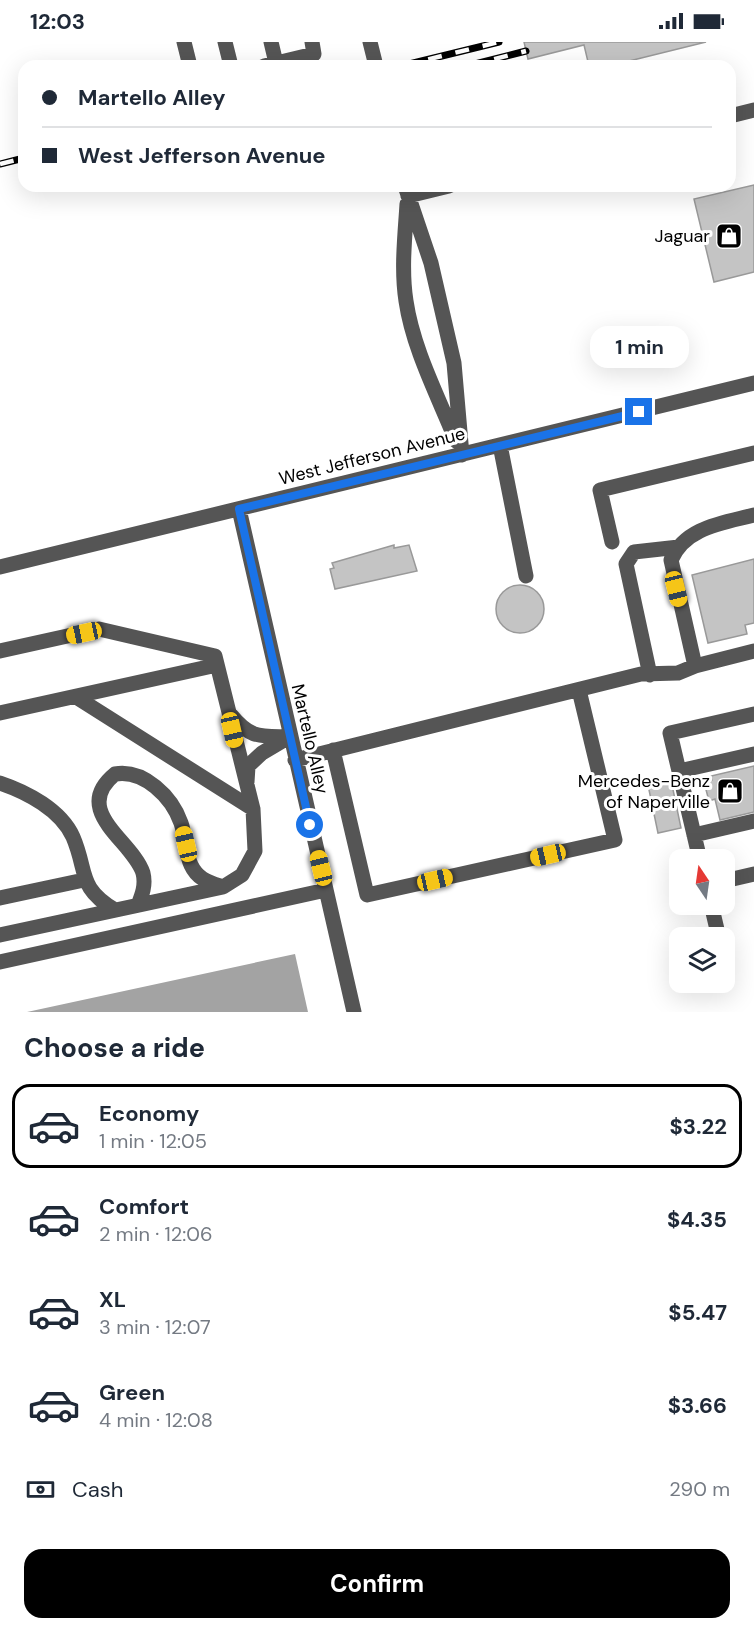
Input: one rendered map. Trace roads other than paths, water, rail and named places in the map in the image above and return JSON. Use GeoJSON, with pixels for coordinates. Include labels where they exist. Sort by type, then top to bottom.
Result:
{"type":"FeatureCollection","features":[{"type":"Feature","properties":{"kind":"street"},"geometry":{"type":"LineString","coordinates":[[184,42],[188,60]]}},
{"type":"Feature","properties":{"kind":"street"},"geometry":{"type":"LineString","coordinates":[[225,42],[230,60]]}},
{"type":"Feature","properties":{"kind":"street"},"geometry":{"type":"LineString","coordinates":[[270,60],[271,42]]}},
{"type":"Feature","properties":{"kind":"street"},"geometry":{"type":"LineString","coordinates":[[375,43],[376,60]]}},
{"type":"Feature","properties":{"kind":"street"},"geometry":{"type":"LineString","coordinates":[[283,60],[313,48]]}},
{"type":"Feature","properties":{"kind":"street"},"geometry":{"type":"LineString","coordinates":[[736,114],[754,110]]}},
{"type":"Feature","properties":{"kind":"street"},"geometry":{"type":"LineString","coordinates":[[407,192],[430,263],[454,363],[462,454]]}},
{"type":"Feature","properties":{"kind":"street"},"geometry":{"type":"LineString","coordinates":[[407,192],[404,269],[406,301],[427,369],[462,454]]}},
{"type":"Feature","properties":{"kind":"street","name":"West Jefferson Avenue"},"geometry":{"type":"LineString","coordinates":[[0,567],[754,383]]}},
{"type":"Feature","properties":{"kind":"street"},"geometry":{"type":"LineString","coordinates":[[500,445],[526,576]]}},
{"type":"Feature","properties":{"kind":"street"},"geometry":{"type":"LineString","coordinates":[[612,542],[600,489],[754,453]]}},
{"type":"Feature","properties":{"kind":"street","name":"Martello Alley"},"geometry":{"type":"LineString","coordinates":[[239,509],[289,737],[354,1012]]}},
{"type":"Feature","properties":{"kind":"street"},"geometry":{"type":"LineString","coordinates":[[695,666],[671,560],[679,547],[703,527],[754,515]]}},
{"type":"Feature","properties":{"kind":"street"},"geometry":{"type":"LineString","coordinates":[[650,675],[626,564],[634,552],[679,547]]}},
{"type":"Feature","properties":{"kind":"street"},"geometry":{"type":"LineString","coordinates":[[0,651],[99,629],[214,657],[253,809],[255,850],[242,875],[223,887],[0,934]]}},
{"type":"Feature","properties":{"kind":"street"},"geometry":{"type":"LineString","coordinates":[[295,760],[640,674],[678,673],[695,666],[754,651]]}},
{"type":"Feature","properties":{"kind":"street"},"geometry":{"type":"LineString","coordinates":[[2,713],[217,665]]}},
{"type":"Feature","properties":{"kind":"street"},"geometry":{"type":"LineString","coordinates":[[333,750],[367,896],[615,840],[579,690]]}},
{"type":"Feature","properties":{"kind":"street"},"geometry":{"type":"LineString","coordinates":[[76,697],[253,809]]}},
{"type":"Feature","properties":{"kind":"street"},"geometry":{"type":"LineString","coordinates":[[228,711],[244,730],[262,736],[289,737]]}},
{"type":"Feature","properties":{"kind":"street"},"geometry":{"type":"LineString","coordinates":[[697,849],[670,734],[754,714]]}},
{"type":"Feature","properties":{"kind":"street"},"geometry":{"type":"LineString","coordinates":[[246,788],[248,766],[262,753],[289,737]]}},
{"type":"Feature","properties":{"kind":"street"},"geometry":{"type":"LineString","coordinates":[[679,771],[754,754]]}},
{"type":"Feature","properties":{"kind":"street"},"geometry":{"type":"LineString","coordinates":[[138,905],[144,890],[143,873],[103,819],[101,792],[115,774],[126,772],[138,776],[156,788],[172,806],[181,823],[191,865],[203,881],[223,887]]}},
{"type":"Feature","properties":{"kind":"street"},"geometry":{"type":"LineString","coordinates":[[0,783],[17,789],[58,814],[72,835],[84,880],[99,900],[115,910]]}},
{"type":"Feature","properties":{"kind":"street"},"geometry":{"type":"LineString","coordinates":[[694,835],[754,821]]}},
{"type":"Feature","properties":{"kind":"street"},"geometry":{"type":"LineString","coordinates":[[735,878],[754,874]]}},
{"type":"Feature","properties":{"kind":"street"},"geometry":{"type":"LineString","coordinates":[[0,898],[84,880]]}},
{"type":"Feature","properties":{"kind":"street"},"geometry":{"type":"LineString","coordinates":[[0,962],[327,890]]}},
{"type":"Feature","properties":{"kind":"railway"},"geometry":{"type":"LineString","coordinates":[[426,60],[499,42]]}},
{"type":"Feature","properties":{"kind":"railway"},"geometry":{"type":"LineString","coordinates":[[491,60],[526,51]]}},
{"type":"Feature","properties":{"kind":"railway"},"geometry":{"type":"LineString","coordinates":[[0,164],[18,160]]}},
{"type":"Feature","properties":{"kind":"place","name":"Jaguar"},"geometry":{"type":"Point","coordinates":[729,236]}},
{"type":"Feature","properties":{"kind":"place","name":"Mercedes-Benz of Naperville"},"geometry":{"type":"Point","coordinates":[730,791]}}]}
